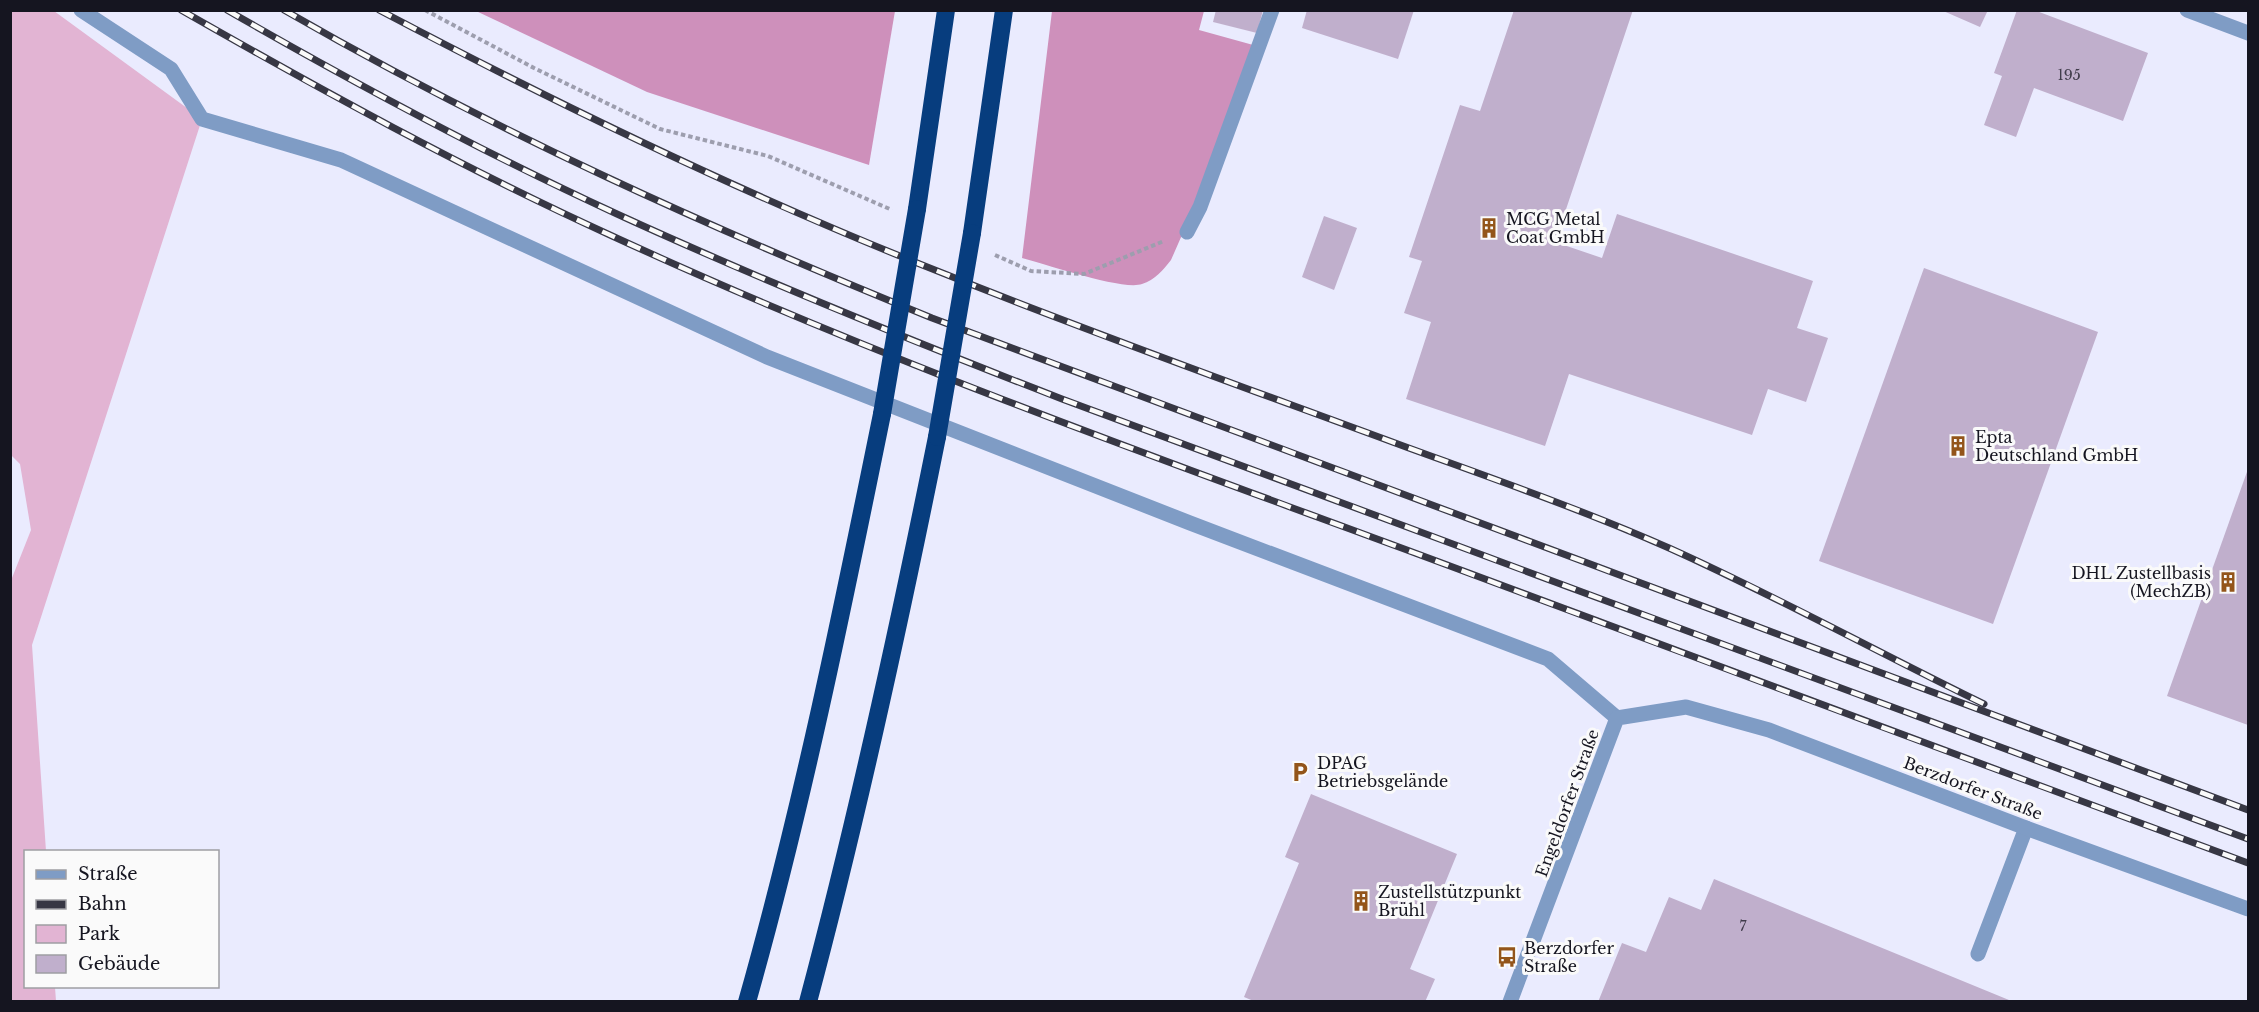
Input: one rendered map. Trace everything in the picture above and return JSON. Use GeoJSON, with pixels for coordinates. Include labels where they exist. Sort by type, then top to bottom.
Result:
{"type":"FeatureCollection","features":[{"type":"Feature","properties":{"kind":"highway"},"geometry":{"type":"LineString","coordinates":[[747,1002],[793,826],[839,625],[882,414],[917,209],[946,10]]}},
{"type":"Feature","properties":{"kind":"highway"},"geometry":{"type":"LineString","coordinates":[[808,1002],[904,605],[937,437],[972,233],[1004,10]]}},
{"type":"Feature","properties":{"kind":"street"},"geometry":{"type":"LineString","coordinates":[[81,10],[171,69],[202,119],[341,160],[767,357],[1190,523],[1548,659],[1617,718]]}},
{"type":"Feature","properties":{"kind":"street"},"geometry":{"type":"LineString","coordinates":[[1187,231],[1200,207],[1272,10]]}},
{"type":"Feature","properties":{"kind":"street"},"geometry":{"type":"LineString","coordinates":[[2187,10],[2248,33]]}},
{"type":"Feature","properties":{"kind":"street","name":"Berzdorfer Straße"},"geometry":{"type":"LineString","coordinates":[[1617,718],[1686,707],[1768,730],[2248,909]]}},
{"type":"Feature","properties":{"kind":"street","name":"Engeldorfer Straße"},"geometry":{"type":"LineString","coordinates":[[1510,1002],[1617,718]]}},
{"type":"Feature","properties":{"kind":"street"},"geometry":{"type":"LineString","coordinates":[[1978,954],[2026,828]]}},
{"type":"Feature","properties":{"kind":"path"},"geometry":{"type":"LineString","coordinates":[[425,10],[534,68],[660,129],[768,156],[899,213]]}},
{"type":"Feature","properties":{"kind":"path"},"geometry":{"type":"LineString","coordinates":[[987,252],[1031,271],[1084,274],[1187,231]]}},
{"type":"Feature","properties":{"kind":"green space"},"geometry":{"type":"Polygon","coordinates":[[[11,11],[54,11],[202,119],[32,645],[46,850],[24,850],[24,988],[55,988],[56,1001],[11,1001],[10,583],[31,530],[20,464],[10,454],[11,11]]]}},
{"type":"Feature","properties":{"kind":"shaded area"},"geometry":{"type":"Polygon","coordinates":[[[476,11],[895,11],[869,165],[647,92],[476,11]]]}},
{"type":"Feature","properties":{"kind":"shaded area"},"geometry":{"type":"Polygon","coordinates":[[[1052,11],[1204,11],[1199,30],[1264,48],[1171,260],[1155,277],[1142,284],[1119,284],[1022,258],[1052,11]]]}},
{"type":"Feature","properties":{"kind":"building"},"geometry":{"type":"Polygon","coordinates":[[[1216,10],[1263,10],[1257,33],[1213,22],[1216,10]]]}},
{"type":"Feature","properties":{"kind":"building"},"geometry":{"type":"Polygon","coordinates":[[[1307,10],[1414,10],[1398,59],[1302,28],[1307,10]]]}},
{"type":"Feature","properties":{"kind":"building","name":"MCG Metal Coat GmbH"},"geometry":{"type":"Polygon","coordinates":[[[1514,10],[1633,10],[1555,242],[1602,258],[1617,214],[1813,281],[1797,328],[1828,338],[1806,402],[1768,389],[1752,435],[1569,374],[1545,446],[1406,399],[1431,322],[1404,313],[1422,261],[1409,257],[1460,105],[1480,111],[1514,10]]]}},
{"type":"Feature","properties":{"kind":"building"},"geometry":{"type":"Polygon","coordinates":[[[1941,10],[1988,10],[1980,27],[1941,10]]]}},
{"type":"Feature","properties":{"kind":"building"},"geometry":{"type":"Polygon","coordinates":[[[2017,10],[2034,10],[2148,53],[2123,121],[2034,88],[2016,137],[1984,125],[2002,76],[1994,73],[2017,10]]]}},
{"type":"Feature","properties":{"kind":"building"},"geometry":{"type":"Polygon","coordinates":[[[1324,216],[1357,228],[1334,290],[1302,277],[1324,216]]]}},
{"type":"Feature","properties":{"kind":"building","name":"Epta Deutschland GmbH"},"geometry":{"type":"Polygon","coordinates":[[[1924,268],[2098,332],[1993,624],[1819,561],[1924,268]]]}},
{"type":"Feature","properties":{"kind":"building","name":"DHL Zustellbasis (MechZB)"},"geometry":{"type":"Polygon","coordinates":[[[2248,469],[2248,725],[2167,696],[2248,469]]]}},
{"type":"Feature","properties":{"kind":"building","name":"Zustellstützpunkt Brühl"},"geometry":{"type":"Polygon","coordinates":[[[1311,794],[1457,854],[1410,969],[1435,979],[1425,1002],[1256,1002],[1244,997],[1299,863],[1285,857],[1311,794]]]}},
{"type":"Feature","properties":{"kind":"building"},"geometry":{"type":"Polygon","coordinates":[[[1714,879],[2009,1000],[2008,1002],[1598,1002],[1622,943],[1646,952],[1669,897],[1701,910],[1714,879]]]}},
{"type":"Feature","properties":{"kind":"railway"},"geometry":{"type":"LineString","coordinates":[[181,10],[340,99],[501,183],[610,235],[808,322],[1110,440],[2248,863]]}},
{"type":"Feature","properties":{"kind":"railway"},"geometry":{"type":"LineString","coordinates":[[227,10],[371,91],[518,167],[672,239],[838,310],[1062,399],[2248,839]]}},
{"type":"Feature","properties":{"kind":"railway"},"geometry":{"type":"LineString","coordinates":[[284,10],[442,96],[603,175],[766,249],[932,318],[2248,810]]}},
{"type":"Feature","properties":{"kind":"railway"},"geometry":{"type":"LineString","coordinates":[[379,10],[588,116],[729,183],[1002,297],[1538,495],[1637,534],[1749,585],[1984,704]]}},
{"type":"Feature","properties":{"kind":"place","name":"MCG Metal Coat GmbH"},"geometry":{"type":"Point","coordinates":[1489,228]}},
{"type":"Feature","properties":{"kind":"place","name":"Epta Deutschland GmbH"},"geometry":{"type":"Point","coordinates":[1958,446]}},
{"type":"Feature","properties":{"kind":"place","name":"DHL Zustellbasis (MechZB)"},"geometry":{"type":"Point","coordinates":[2228,582]}},
{"type":"Feature","properties":{"kind":"place","name":"DPAG Betriebsgelände"},"geometry":{"type":"Point","coordinates":[1300,772]}},
{"type":"Feature","properties":{"kind":"place","name":"Zustellstützpunkt Brühl"},"geometry":{"type":"Point","coordinates":[1361,901]}},
{"type":"Feature","properties":{"kind":"place","name":"Berzdorfer Straße"},"geometry":{"type":"Point","coordinates":[1507,957]}}]}
